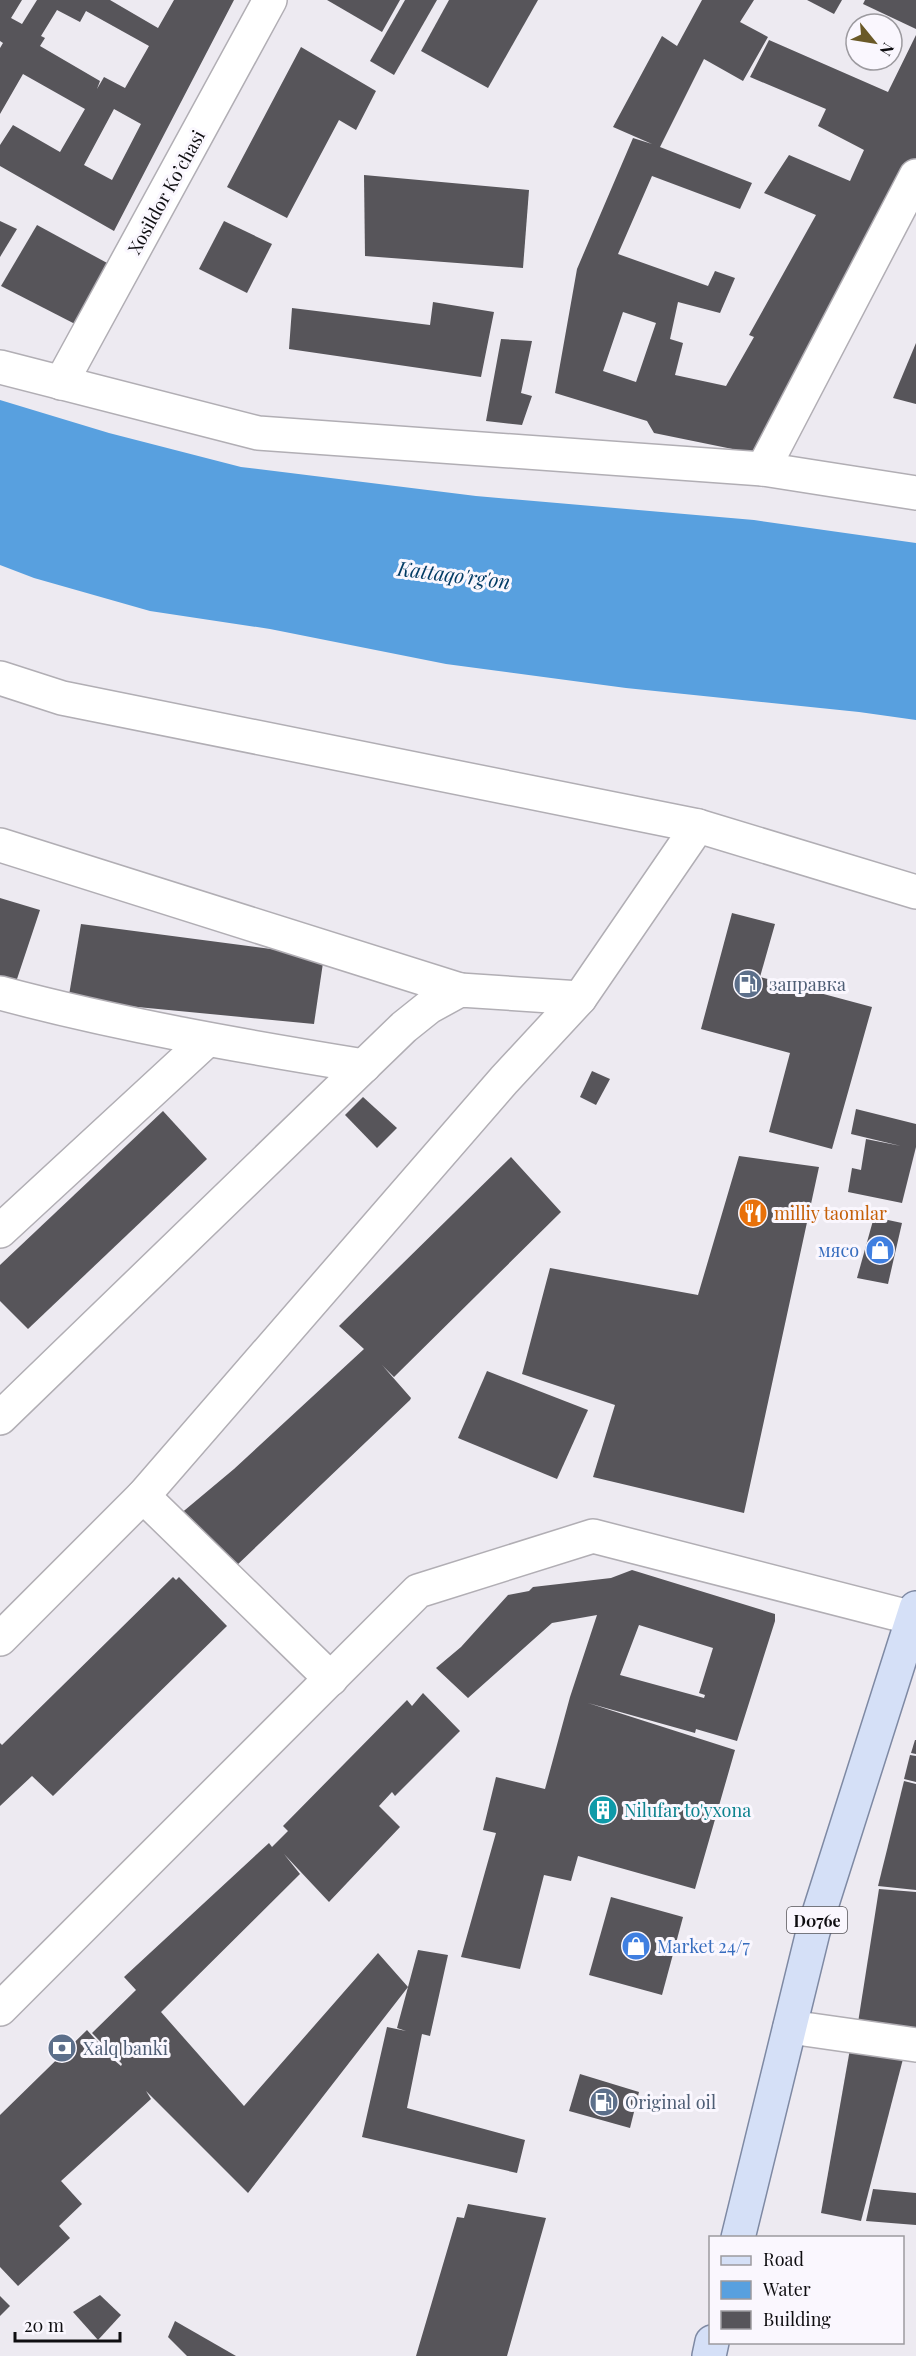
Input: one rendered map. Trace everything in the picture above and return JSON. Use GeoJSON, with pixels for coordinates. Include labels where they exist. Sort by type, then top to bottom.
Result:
{"type":"FeatureCollection","features":[{"type":"Feature","properties":{"kind":"main road","name":"D076e"},"geometry":{"type":"LineString","coordinates":[[738,2236],[813,1932],[914,1613]]}},
{"type":"Feature","properties":{"kind":"street","name":"Xosildor Ko’chasi"},"geometry":{"type":"LineString","coordinates":[[61,383],[270,0]]}},
{"type":"Feature","properties":{"kind":"street"},"geometry":{"type":"LineString","coordinates":[[763,469],[916,176]]}},
{"type":"Feature","properties":{"kind":"street"},"geometry":{"type":"LineString","coordinates":[[0,367],[258,433],[763,469],[916,493]]}},
{"type":"Feature","properties":{"kind":"street"},"geometry":{"type":"LineString","coordinates":[[0,678],[62,698],[698,826],[916,892]]}},
{"type":"Feature","properties":{"kind":"street"},"geometry":{"type":"LineString","coordinates":[[0,1639],[143,1496],[504,1080],[580,998],[698,826]]}},
{"type":"Feature","properties":{"kind":"street"},"geometry":{"type":"LineString","coordinates":[[0,845],[460,990],[580,998]]}},
{"type":"Feature","properties":{"kind":"street"},"geometry":{"type":"LineString","coordinates":[[0,1418],[404,1027],[429,1007],[460,990]]}},
{"type":"Feature","properties":{"kind":"street"},"geometry":{"type":"LineString","coordinates":[[0,993],[70,1011],[207,1040],[364,1066]]}},
{"type":"Feature","properties":{"kind":"street"},"geometry":{"type":"LineString","coordinates":[[0,1231],[207,1040]]}},
{"type":"Feature","properties":{"kind":"street"},"geometry":{"type":"LineString","coordinates":[[143,1496],[331,1679]]}},
{"type":"Feature","properties":{"kind":"street"},"geometry":{"type":"LineString","coordinates":[[0,2009],[418,1591],[593,1536],[914,1613]]}},
{"type":"Feature","properties":{"kind":"street"},"geometry":{"type":"LineString","coordinates":[[790,2027],[916,2045]]}},
{"type":"Feature","properties":{"kind":"water","name":"Kattaqo'rg'on"},"geometry":{"type":"Polygon","coordinates":[[[0,400],[109,433],[241,467],[476,496],[754,520],[916,543],[916,720],[626,688],[446,664],[270,629],[150,611],[34,578],[0,565],[0,400]]]}},
{"type":"Feature","properties":{"kind":"building"},"geometry":{"type":"Polygon","coordinates":[[[0,0],[22,0],[11,18],[22,24],[37,0],[110,0],[158,28],[174,0],[234,0],[114,231],[0,166],[0,145],[13,125],[60,152],[85,109],[23,74],[0,114],[0,48],[3,43],[0,41],[0,0]],[[57,10],[41,36],[45,38],[40,46],[100,81],[97,89],[104,77],[125,88],[149,46],[86,11],[80,22],[57,10]],[[114,109],[84,165],[112,180],[141,124],[114,109]]]}},
{"type":"Feature","properties":{"kind":"building"},"geometry":{"type":"Polygon","coordinates":[[[327,0],[400,0],[382,32],[327,0]]]}},
{"type":"Feature","properties":{"kind":"building"},"geometry":{"type":"Polygon","coordinates":[[[405,0],[437,0],[394,75],[370,61],[405,0]]]}},
{"type":"Feature","properties":{"kind":"building"},"geometry":{"type":"Polygon","coordinates":[[[449,0],[538,0],[488,88],[421,51],[449,0]]]}},
{"type":"Feature","properties":{"kind":"building"},"geometry":{"type":"Polygon","coordinates":[[[702,0],[754,0],[740,22],[768,37],[743,81],[704,59],[660,147],[752,183],[740,209],[652,176],[618,254],[708,286],[715,271],[735,278],[720,313],[678,302],[670,339],[683,343],[675,375],[726,386],[754,337],[749,335],[816,215],[764,193],[789,155],[850,181],[864,150],[818,126],[826,109],[750,77],[769,40],[888,92],[898,72],[904,72],[904,59],[916,35],[916,163],[875,240],[752,453],[654,433],[647,421],[555,393],[577,269],[633,138],[652,144],[613,127],[662,36],[677,46],[702,0]],[[623,312],[603,371],[636,382],[656,323],[623,312]]]}},
{"type":"Feature","properties":{"kind":"building"},"geometry":{"type":"Polygon","coordinates":[[[807,0],[842,0],[834,14],[807,0]]]}},
{"type":"Feature","properties":{"kind":"building"},"geometry":{"type":"Polygon","coordinates":[[[865,0],[916,0],[916,29],[904,23],[904,12],[880,12],[863,4],[865,0]]]}},
{"type":"Feature","properties":{"kind":"building"},"geometry":{"type":"Polygon","coordinates":[[[301,47],[376,91],[356,130],[339,120],[287,218],[227,187],[301,47]]]}},
{"type":"Feature","properties":{"kind":"building"},"geometry":{"type":"Polygon","coordinates":[[[364,175],[529,190],[523,268],[365,256],[364,175]]]}},
{"type":"Feature","properties":{"kind":"building"},"geometry":{"type":"Polygon","coordinates":[[[0,221],[17,229],[0,257],[0,221]]]}},
{"type":"Feature","properties":{"kind":"building"},"geometry":{"type":"Polygon","coordinates":[[[224,221],[272,244],[247,293],[199,269],[224,221]]]}},
{"type":"Feature","properties":{"kind":"building"},"geometry":{"type":"Polygon","coordinates":[[[37,225],[109,264],[75,324],[1,286],[37,225]]]}},
{"type":"Feature","properties":{"kind":"building"},"geometry":{"type":"Polygon","coordinates":[[[433,302],[494,312],[481,377],[289,349],[292,308],[430,325],[433,302]]]}},
{"type":"Feature","properties":{"kind":"building"},"geometry":{"type":"Polygon","coordinates":[[[501,339],[532,341],[521,393],[532,396],[522,425],[486,421],[501,339]]]}},
{"type":"Feature","properties":{"kind":"building"},"geometry":{"type":"Polygon","coordinates":[[[916,343],[916,404],[893,398],[916,343]]]}},
{"type":"Feature","properties":{"kind":"building"},"geometry":{"type":"Polygon","coordinates":[[[0,898],[40,910],[14,988],[0,983],[0,898]]]}},
{"type":"Feature","properties":{"kind":"building"},"geometry":{"type":"Polygon","coordinates":[[[732,913],[775,924],[760,977],[872,1007],[832,1149],[769,1132],[790,1053],[701,1029],[732,913]]]}},
{"type":"Feature","properties":{"kind":"building"},"geometry":{"type":"Polygon","coordinates":[[[81,924],[324,956],[314,1024],[75,1001],[69,995],[81,924]]]}},
{"type":"Feature","properties":{"kind":"building"},"geometry":{"type":"Polygon","coordinates":[[[592,1071],[610,1079],[596,1105],[580,1097],[592,1071]]]}},
{"type":"Feature","properties":{"kind":"building"},"geometry":{"type":"Polygon","coordinates":[[[363,1097],[397,1128],[377,1148],[345,1115],[363,1097]]]}},
{"type":"Feature","properties":{"kind":"building"},"geometry":{"type":"Polygon","coordinates":[[[856,1109],[916,1124],[916,1147],[902,1203],[848,1192],[852,1168],[861,1170],[866,1139],[901,1146],[851,1134],[856,1109]]]}},
{"type":"Feature","properties":{"kind":"building"},"geometry":{"type":"Polygon","coordinates":[[[163,1111],[207,1159],[28,1329],[0,1301],[0,1265],[163,1111]]]}},
{"type":"Feature","properties":{"kind":"building"},"geometry":{"type":"Polygon","coordinates":[[[739,1156],[819,1167],[744,1513],[593,1477],[615,1405],[522,1374],[550,1268],[698,1295],[739,1156]]]}},
{"type":"Feature","properties":{"kind":"building"},"geometry":{"type":"Polygon","coordinates":[[[511,1157],[561,1212],[394,1377],[382,1365],[411,1398],[410,1400],[235,1567],[179,1515],[234,1469],[364,1349],[339,1326],[511,1157]]]}},
{"type":"Feature","properties":{"kind":"building","name":"мясо"},"geometry":{"type":"Polygon","coordinates":[[[874,1217],[902,1223],[888,1284],[857,1278],[874,1217]]]}},
{"type":"Feature","properties":{"kind":"building"},"geometry":{"type":"Polygon","coordinates":[[[487,1371],[588,1410],[557,1479],[458,1438],[487,1371]]]}},
{"type":"Feature","properties":{"kind":"building"},"geometry":{"type":"Polygon","coordinates":[[[632,1570],[775,1614],[775,1621],[737,1741],[696,1729],[695,1733],[588,1703],[735,1750],[695,1889],[578,1856],[571,1881],[544,1875],[520,1969],[461,1957],[496,1833],[483,1830],[496,1777],[545,1789],[570,1697],[597,1615],[552,1623],[468,1698],[436,1668],[461,1647],[508,1595],[529,1591],[533,1587],[611,1578],[632,1570]],[[639,1625],[620,1675],[704,1698],[705,1695],[699,1693],[713,1648],[639,1625]]]}},
{"type":"Feature","properties":{"kind":"building"},"geometry":{"type":"Polygon","coordinates":[[[173,1577],[176,1580],[179,1577],[227,1626],[53,1796],[32,1776],[0,1806],[0,1743],[2,1745],[173,1577]]]}},
{"type":"Feature","properties":{"kind":"building"},"geometry":{"type":"Polygon","coordinates":[[[423,1693],[460,1731],[395,1796],[392,1792],[379,1806],[400,1827],[329,1902],[284,1854],[300,1874],[161,2012],[244,2106],[378,1953],[408,1987],[248,2193],[146,2091],[151,2099],[61,2181],[82,2204],[59,2226],[70,2238],[18,2286],[0,2267],[0,2115],[87,2030],[121,2066],[122,2064],[92,2033],[136,1990],[124,1977],[269,1843],[272,1847],[288,1831],[283,1826],[407,1700],[412,1706],[423,1693]]]}},
{"type":"Feature","properties":{"kind":"building"},"geometry":{"type":"Polygon","coordinates":[[[916,1740],[916,1754],[911,1753],[916,1740]]]}},
{"type":"Feature","properties":{"kind":"building"},"geometry":{"type":"Polygon","coordinates":[[[910,1755],[916,1756],[916,1782],[904,1779],[910,1755]]]}},
{"type":"Feature","properties":{"kind":"building"},"geometry":{"type":"Polygon","coordinates":[[[904,1781],[916,1784],[916,1890],[878,1886],[904,1781]]]}},
{"type":"Feature","properties":{"kind":"building"},"geometry":{"type":"Polygon","coordinates":[[[879,1889],[916,1892],[916,2039],[857,2029],[879,1889]]]}},
{"type":"Feature","properties":{"kind":"building","name":"Market 24/7"},"geometry":{"type":"Polygon","coordinates":[[[611,1897],[683,1917],[662,1995],[589,1975],[611,1897]]]}},
{"type":"Feature","properties":{"kind":"building"},"geometry":{"type":"Polygon","coordinates":[[[418,1950],[448,1955],[430,2036],[422,2034],[407,2108],[525,2140],[517,2173],[362,2137],[387,2027],[406,2031],[397,2028],[418,1950]]]}},
{"type":"Feature","properties":{"kind":"building"},"geometry":{"type":"Polygon","coordinates":[[[850,2049],[903,2059],[861,2221],[821,2213],[850,2049]]]}},
{"type":"Feature","properties":{"kind":"building","name":"Original oil"},"geometry":{"type":"Polygon","coordinates":[[[580,2074],[639,2092],[630,2128],[569,2111],[580,2074]]]}},
{"type":"Feature","properties":{"kind":"building"},"geometry":{"type":"Polygon","coordinates":[[[873,2189],[916,2193],[916,2225],[866,2221],[873,2189]]]}},
{"type":"Feature","properties":{"kind":"building"},"geometry":{"type":"Polygon","coordinates":[[[468,2204],[546,2218],[507,2356],[416,2356],[457,2217],[464,2218],[468,2204]]]}},
{"type":"Feature","properties":{"kind":"building"},"geometry":{"type":"Polygon","coordinates":[[[100,2295],[121,2315],[98,2340],[73,2312],[100,2295]]]}},
{"type":"Feature","properties":{"kind":"building"},"geometry":{"type":"Polygon","coordinates":[[[0,2296],[10,2306],[0,2316],[0,2296]]]}},
{"type":"Feature","properties":{"kind":"building"},"geometry":{"type":"Polygon","coordinates":[[[175,2321],[236,2356],[187,2356],[168,2337],[175,2321]]]}},
{"type":"Feature","properties":{"kind":"place","name":"заправка"},"geometry":{"type":"Point","coordinates":[748,984]}},
{"type":"Feature","properties":{"kind":"place","name":"milliy taomlar"},"geometry":{"type":"Point","coordinates":[753,1213]}},
{"type":"Feature","properties":{"kind":"place","name":"мясо"},"geometry":{"type":"Point","coordinates":[880,1250]}},
{"type":"Feature","properties":{"kind":"place","name":"Nilufar to'yxona"},"geometry":{"type":"Point","coordinates":[603,1810]}},
{"type":"Feature","properties":{"kind":"place","name":"Market 24/7"},"geometry":{"type":"Point","coordinates":[636,1946]}},
{"type":"Feature","properties":{"kind":"place","name":"Xalq banki"},"geometry":{"type":"Point","coordinates":[62,2048]}},
{"type":"Feature","properties":{"kind":"place","name":"Original oil"},"geometry":{"type":"Point","coordinates":[604,2102]}}]}
